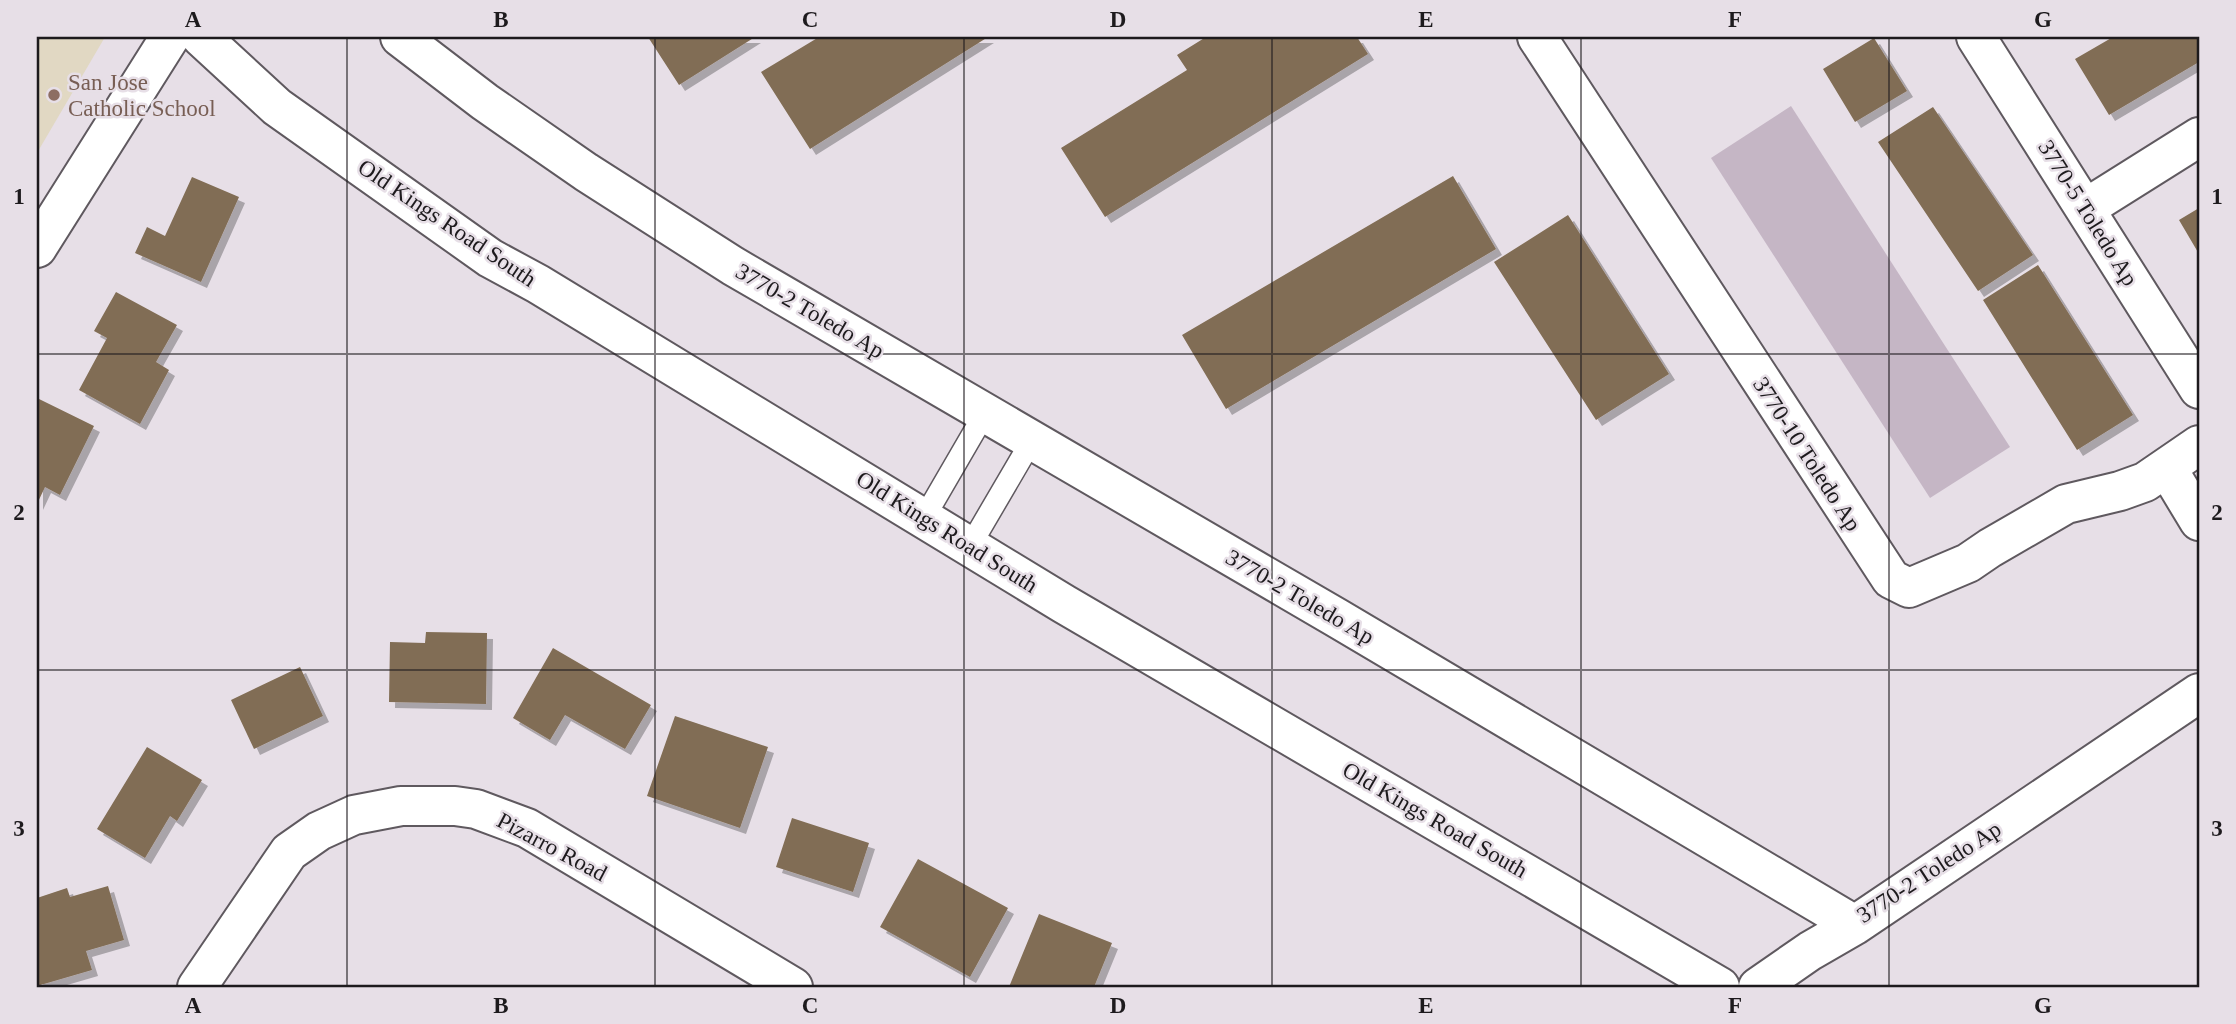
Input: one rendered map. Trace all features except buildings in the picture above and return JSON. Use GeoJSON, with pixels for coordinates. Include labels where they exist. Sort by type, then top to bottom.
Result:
{"type":"FeatureCollection","features":[{"type":"Feature","properties":{"kind":"street"},"geometry":{"type":"LineString","coordinates":[[37,248],[170,37]]}},
{"type":"Feature","properties":{"kind":"street","name":"Old Kings Road South"},"geometry":{"type":"LineString","coordinates":[[201,37],[278,107],[490,258],[538,284],[1075,611],[1720,987]]}},
{"type":"Feature","properties":{"kind":"street","name":"3770-2 Toledo Ap"},"geometry":{"type":"LineString","coordinates":[[400,37],[485,102],[586,172],[733,266],[1337,618],[1854,925],[2199,692]]}},
{"type":"Feature","properties":{"kind":"street","name":"3770-10 Toledo Ap"},"geometry":{"type":"LineString","coordinates":[[1537,37],[1891,579],[1909,589],[1968,564],[1990,548],[2066,504],[2145,482],[2199,445]]}},
{"type":"Feature","properties":{"kind":"street","name":"3770-5 Toledo Ap"},"geometry":{"type":"LineString","coordinates":[[1976,37],[2199,389]]}},
{"type":"Feature","properties":{"kind":"street"},"geometry":{"type":"LineString","coordinates":[[2086,208],[2199,137]]}},
{"type":"Feature","properties":{"kind":"street"},"geometry":{"type":"LineString","coordinates":[[2167,468],[2199,521]]}},
{"type":"Feature","properties":{"kind":"street","name":"Pizarro Road"},"geometry":{"type":"LineString","coordinates":[[197,987],[289,852],[319,831],[354,815],[401,806],[455,806],[476,808],[517,823],[793,987]]}},
{"type":"Feature","properties":{"kind":"street"},"geometry":{"type":"LineString","coordinates":[[1758,987],[1854,925]]}},
{"type":"Feature","properties":{"kind":"lane"},"geometry":{"type":"LineString","coordinates":[[924,518],[985,413]]}},
{"type":"Feature","properties":{"kind":"lane"},"geometry":{"type":"LineString","coordinates":[[970,546],[1032,440]]}},
{"type":"Feature","properties":{"kind":"shaded area","name":"San Jose Catholic School"},"geometry":{"type":"Polygon","coordinates":[[[37,37],[105,37],[37,153],[37,37]]]}},
{"type":"Feature","properties":{"kind":"shaded area"},"geometry":{"type":"Polygon","coordinates":[[[1791,106],[2010,447],[1930,498],[1711,158],[1791,106]]]}},
{"type":"Feature","properties":{"kind":"place","name":"San Jose Catholic School"},"geometry":{"type":"Point","coordinates":[54,95]}}]}
